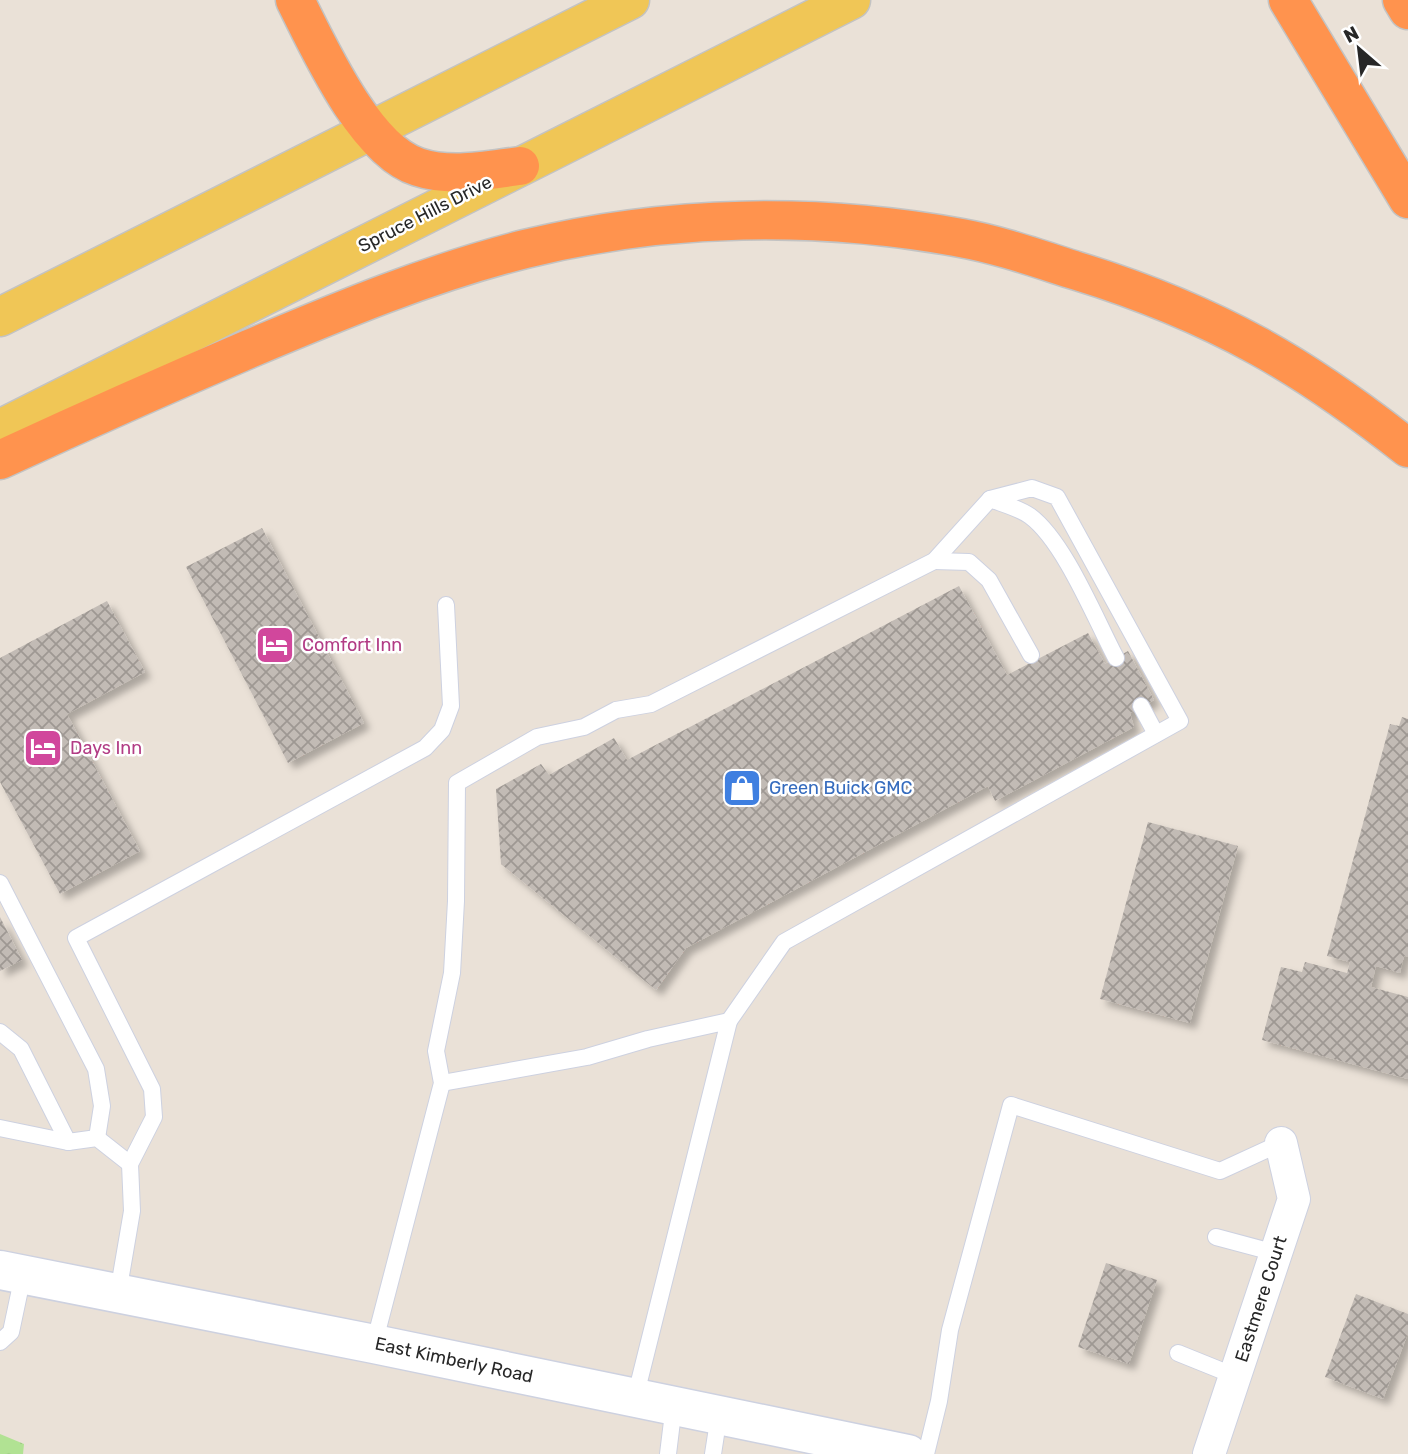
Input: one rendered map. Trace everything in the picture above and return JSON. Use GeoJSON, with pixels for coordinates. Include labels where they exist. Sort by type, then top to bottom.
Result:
{"type":"FeatureCollection","features":[{"type":"Feature","properties":{"kind":"highway"},"geometry":{"type":"LineString","coordinates":[[295,0],[325,59],[370,131],[399,158],[418,167],[440,172],[467,173],[520,166]]}},
{"type":"Feature","properties":{"kind":"highway"},"geometry":{"type":"LineString","coordinates":[[1287,0],[1408,199]]}},
{"type":"Feature","properties":{"kind":"highway"},"geometry":{"type":"LineString","coordinates":[[1402,0],[1408,10]]}},
{"type":"Feature","properties":{"kind":"highway"},"geometry":{"type":"LineString","coordinates":[[0,460],[326,316],[441,273],[526,249],[607,232],[748,220],[821,222],[963,238],[1100,278],[1159,300],[1258,346],[1327,388],[1408,448]]}},
{"type":"Feature","properties":{"kind":"main road"},"geometry":{"type":"LineString","coordinates":[[0,317],[630,0]]}},
{"type":"Feature","properties":{"kind":"main road","name":"Spruce Hills Drive"},"geometry":{"type":"LineString","coordinates":[[0,429],[850,0]]}},
{"type":"Feature","properties":{"kind":"main road","name":"East Kimberly Road"},"geometry":{"type":"LineString","coordinates":[[11,1272],[908,1454]]}},
{"type":"Feature","properties":{"kind":"street","name":"Eastmere Court"},"geometry":{"type":"LineString","coordinates":[[1209,1454],[1294,1199],[1281,1143]]}},
{"type":"Feature","properties":{"kind":"lane"},"geometry":{"type":"LineString","coordinates":[[374,1344],[442,1083],[436,1051],[452,973],[456,901],[457,783],[537,737],[584,727],[616,710],[651,704],[934,561],[990,499],[1032,488],[1057,496],[1180,721],[784,942],[729,1021],[635,1398]]}},
{"type":"Feature","properties":{"kind":"lane"},"geometry":{"type":"LineString","coordinates":[[990,499],[1027,513],[1045,528],[1116,657]]}},
{"type":"Feature","properties":{"kind":"lane"},"geometry":{"type":"LineString","coordinates":[[934,561],[969,562],[989,580],[1031,655]]}},
{"type":"Feature","properties":{"kind":"lane"},"geometry":{"type":"LineString","coordinates":[[118,1293],[132,1210],[130,1164],[154,1117],[152,1089],[76,938],[425,748],[442,730],[451,706],[446,604]]}},
{"type":"Feature","properties":{"kind":"lane"},"geometry":{"type":"LineString","coordinates":[[1141,706],[1156,734]]}},
{"type":"Feature","properties":{"kind":"lane"},"geometry":{"type":"LineString","coordinates":[[0,883],[96,1069],[102,1106],[97,1138]]}},
{"type":"Feature","properties":{"kind":"lane"},"geometry":{"type":"LineString","coordinates":[[442,1083],[587,1057],[648,1039],[729,1021]]}},
{"type":"Feature","properties":{"kind":"lane"},"geometry":{"type":"LineString","coordinates":[[0,1032],[21,1049],[68,1142]]}},
{"type":"Feature","properties":{"kind":"lane"},"geometry":{"type":"LineString","coordinates":[[926,1454],[939,1401],[950,1330],[1011,1105],[1220,1171],[1281,1143]]}},
{"type":"Feature","properties":{"kind":"lane"},"geometry":{"type":"LineString","coordinates":[[0,1128],[68,1142],[97,1138],[130,1164]]}},
{"type":"Feature","properties":{"kind":"lane"},"geometry":{"type":"LineString","coordinates":[[1216,1237],[1276,1254]]}},
{"type":"Feature","properties":{"kind":"lane"},"geometry":{"type":"LineString","coordinates":[[0,1342],[11,1332],[11,1272]]}},
{"type":"Feature","properties":{"kind":"lane"},"geometry":{"type":"LineString","coordinates":[[1178,1353],[1235,1376]]}},
{"type":"Feature","properties":{"kind":"lane"},"geometry":{"type":"LineString","coordinates":[[668,1454],[674,1405]]}},
{"type":"Feature","properties":{"kind":"lane"},"geometry":{"type":"LineString","coordinates":[[713,1454],[719,1415]]}},
{"type":"Feature","properties":{"kind":"green space"},"geometry":{"type":"Polygon","coordinates":[[[0,1434],[24,1444],[23,1454],[0,1454],[0,1434]]]}},
{"type":"Feature","properties":{"kind":"building","name":"Comfort Inn"},"geometry":{"type":"Polygon","coordinates":[[[262,528],[364,723],[288,763],[186,567],[262,528]]]}},
{"type":"Feature","properties":{"kind":"building","name":"Green Buick GMC"},"geometry":{"type":"Polygon","coordinates":[[[959,586],[1007,675],[1088,633],[1105,664],[1128,651],[1154,700],[1130,713],[1134,727],[995,801],[988,786],[686,948],[656,990],[501,864],[496,789],[541,764],[549,775],[614,738],[627,760],[959,586]]]}},
{"type":"Feature","properties":{"kind":"building","name":"Days Inn"},"geometry":{"type":"Polygon","coordinates":[[[107,601],[145,672],[67,714],[140,851],[60,894],[0,782],[0,658],[107,601]]]}},
{"type":"Feature","properties":{"kind":"building"},"geometry":{"type":"Polygon","coordinates":[[[1402,717],[1408,719],[1408,957],[1404,956],[1400,973],[1376,966],[1371,987],[1408,997],[1408,1079],[1262,1040],[1281,967],[1302,972],[1305,962],[1347,973],[1350,962],[1327,956],[1390,724],[1399,726],[1402,717]]]}},
{"type":"Feature","properties":{"kind":"building"},"geometry":{"type":"Polygon","coordinates":[[[1148,822],[1238,846],[1190,1023],[1100,999],[1148,822]]]}},
{"type":"Feature","properties":{"kind":"building"},"geometry":{"type":"Polygon","coordinates":[[[0,917],[22,960],[0,971],[0,917]]]}},
{"type":"Feature","properties":{"kind":"building"},"geometry":{"type":"Polygon","coordinates":[[[1106,1263],[1157,1280],[1129,1364],[1078,1347],[1106,1263]]]}},
{"type":"Feature","properties":{"kind":"building"},"geometry":{"type":"Polygon","coordinates":[[[1356,1294],[1408,1314],[1408,1333],[1383,1399],[1325,1377],[1356,1294]]]}},
{"type":"Feature","properties":{"kind":"place","name":"Comfort Inn"},"geometry":{"type":"Point","coordinates":[275,645]}},
{"type":"Feature","properties":{"kind":"place","name":"Days Inn"},"geometry":{"type":"Point","coordinates":[43,748]}},
{"type":"Feature","properties":{"kind":"place","name":"Green Buick GMC"},"geometry":{"type":"Point","coordinates":[742,788]}}]}
